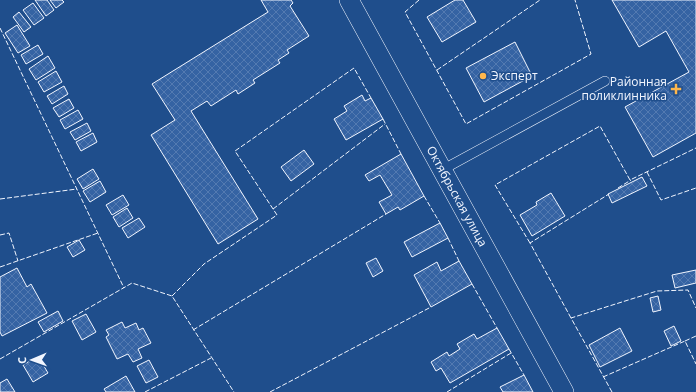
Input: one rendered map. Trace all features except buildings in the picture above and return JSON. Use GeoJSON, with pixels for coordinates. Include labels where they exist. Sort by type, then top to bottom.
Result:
{"type":"FeatureCollection","features":[{"type":"Feature","properties":{"kind":"street","name":"Октябрьская улица"},"geometry":{"type":"LineString","coordinates":[[349,0],[564,392]]}},
{"type":"Feature","properties":{"kind":"lane"},"geometry":{"type":"LineString","coordinates":[[442,170],[605,81]]}},
{"type":"Feature","properties":{"kind":"fence"},"geometry":{"type":"LineString","coordinates":[[419,0],[405,12],[466,124],[591,54],[575,0]]}},
{"type":"Feature","properties":{"kind":"fence"},"geometry":{"type":"LineString","coordinates":[[437,70],[540,0]]}},
{"type":"Feature","properties":{"kind":"fence"},"geometry":{"type":"LineString","coordinates":[[0,28],[124,288]]}},
{"type":"Feature","properties":{"kind":"fence"},"geometry":{"type":"LineString","coordinates":[[172,296],[204,264],[277,215],[235,151],[354,68],[371,98]]}},
{"type":"Feature","properties":{"kind":"fence"},"geometry":{"type":"LineString","coordinates":[[383,119],[401,154]]}},
{"type":"Feature","properties":{"kind":"fence"},"geometry":{"type":"LineString","coordinates":[[273,209],[385,124]]}},
{"type":"Feature","properties":{"kind":"fence"},"geometry":{"type":"LineString","coordinates":[[530,243],[495,185],[600,126],[630,180],[696,148]]}},
{"type":"Feature","properties":{"kind":"fence"},"geometry":{"type":"LineString","coordinates":[[647,172],[661,200],[696,188]]}},
{"type":"Feature","properties":{"kind":"fence"},"geometry":{"type":"LineString","coordinates":[[618,188],[631,180]]}},
{"type":"Feature","properties":{"kind":"fence"},"geometry":{"type":"LineString","coordinates":[[0,199],[77,189]]}},
{"type":"Feature","properties":{"kind":"fence"},"geometry":{"type":"LineString","coordinates":[[571,318],[530,243],[609,194]]}},
{"type":"Feature","properties":{"kind":"fence"},"geometry":{"type":"LineString","coordinates":[[424,196],[440,223]]}},
{"type":"Feature","properties":{"kind":"fence"},"geometry":{"type":"LineString","coordinates":[[193,330],[386,214]]}},
{"type":"Feature","properties":{"kind":"fence"},"geometry":{"type":"LineString","coordinates":[[0,235],[9,233],[18,261]]}},
{"type":"Feature","properties":{"kind":"fence"},"geometry":{"type":"LineString","coordinates":[[0,267],[98,233]]}},
{"type":"Feature","properties":{"kind":"fence"},"geometry":{"type":"LineString","coordinates":[[448,238],[459,261]]}},
{"type":"Feature","properties":{"kind":"fence"},"geometry":{"type":"LineString","coordinates":[[0,359],[132,283],[172,296],[234,392]]}},
{"type":"Feature","properties":{"kind":"fence"},"geometry":{"type":"LineString","coordinates":[[472,284],[497,328]]}},
{"type":"Feature","properties":{"kind":"fence"},"geometry":{"type":"LineString","coordinates":[[612,392],[571,318],[657,291],[688,290],[696,308]]}},
{"type":"Feature","properties":{"kind":"fence"},"geometry":{"type":"LineString","coordinates":[[270,392],[431,307]]}},
{"type":"Feature","properties":{"kind":"fence"},"geometry":{"type":"LineString","coordinates":[[685,341],[696,336]]}},
{"type":"Feature","properties":{"kind":"fence"},"geometry":{"type":"LineString","coordinates":[[603,377],[685,341],[696,364]]}},
{"type":"Feature","properties":{"kind":"fence"},"geometry":{"type":"LineString","coordinates":[[509,349],[524,375]]}},
{"type":"Feature","properties":{"kind":"fence"},"geometry":{"type":"LineString","coordinates":[[447,392],[511,353]]}},
{"type":"Feature","properties":{"kind":"fence"},"geometry":{"type":"LineString","coordinates":[[145,392],[211,358]]}},
{"type":"Feature","properties":{"kind":"place","name":"Эксперт"},"geometry":{"type":"Point","coordinates":[483,76]}},
{"type":"Feature","properties":{"kind":"place","name":"Районная поликлинника"},"geometry":{"type":"Point","coordinates":[676,89]}}]}
